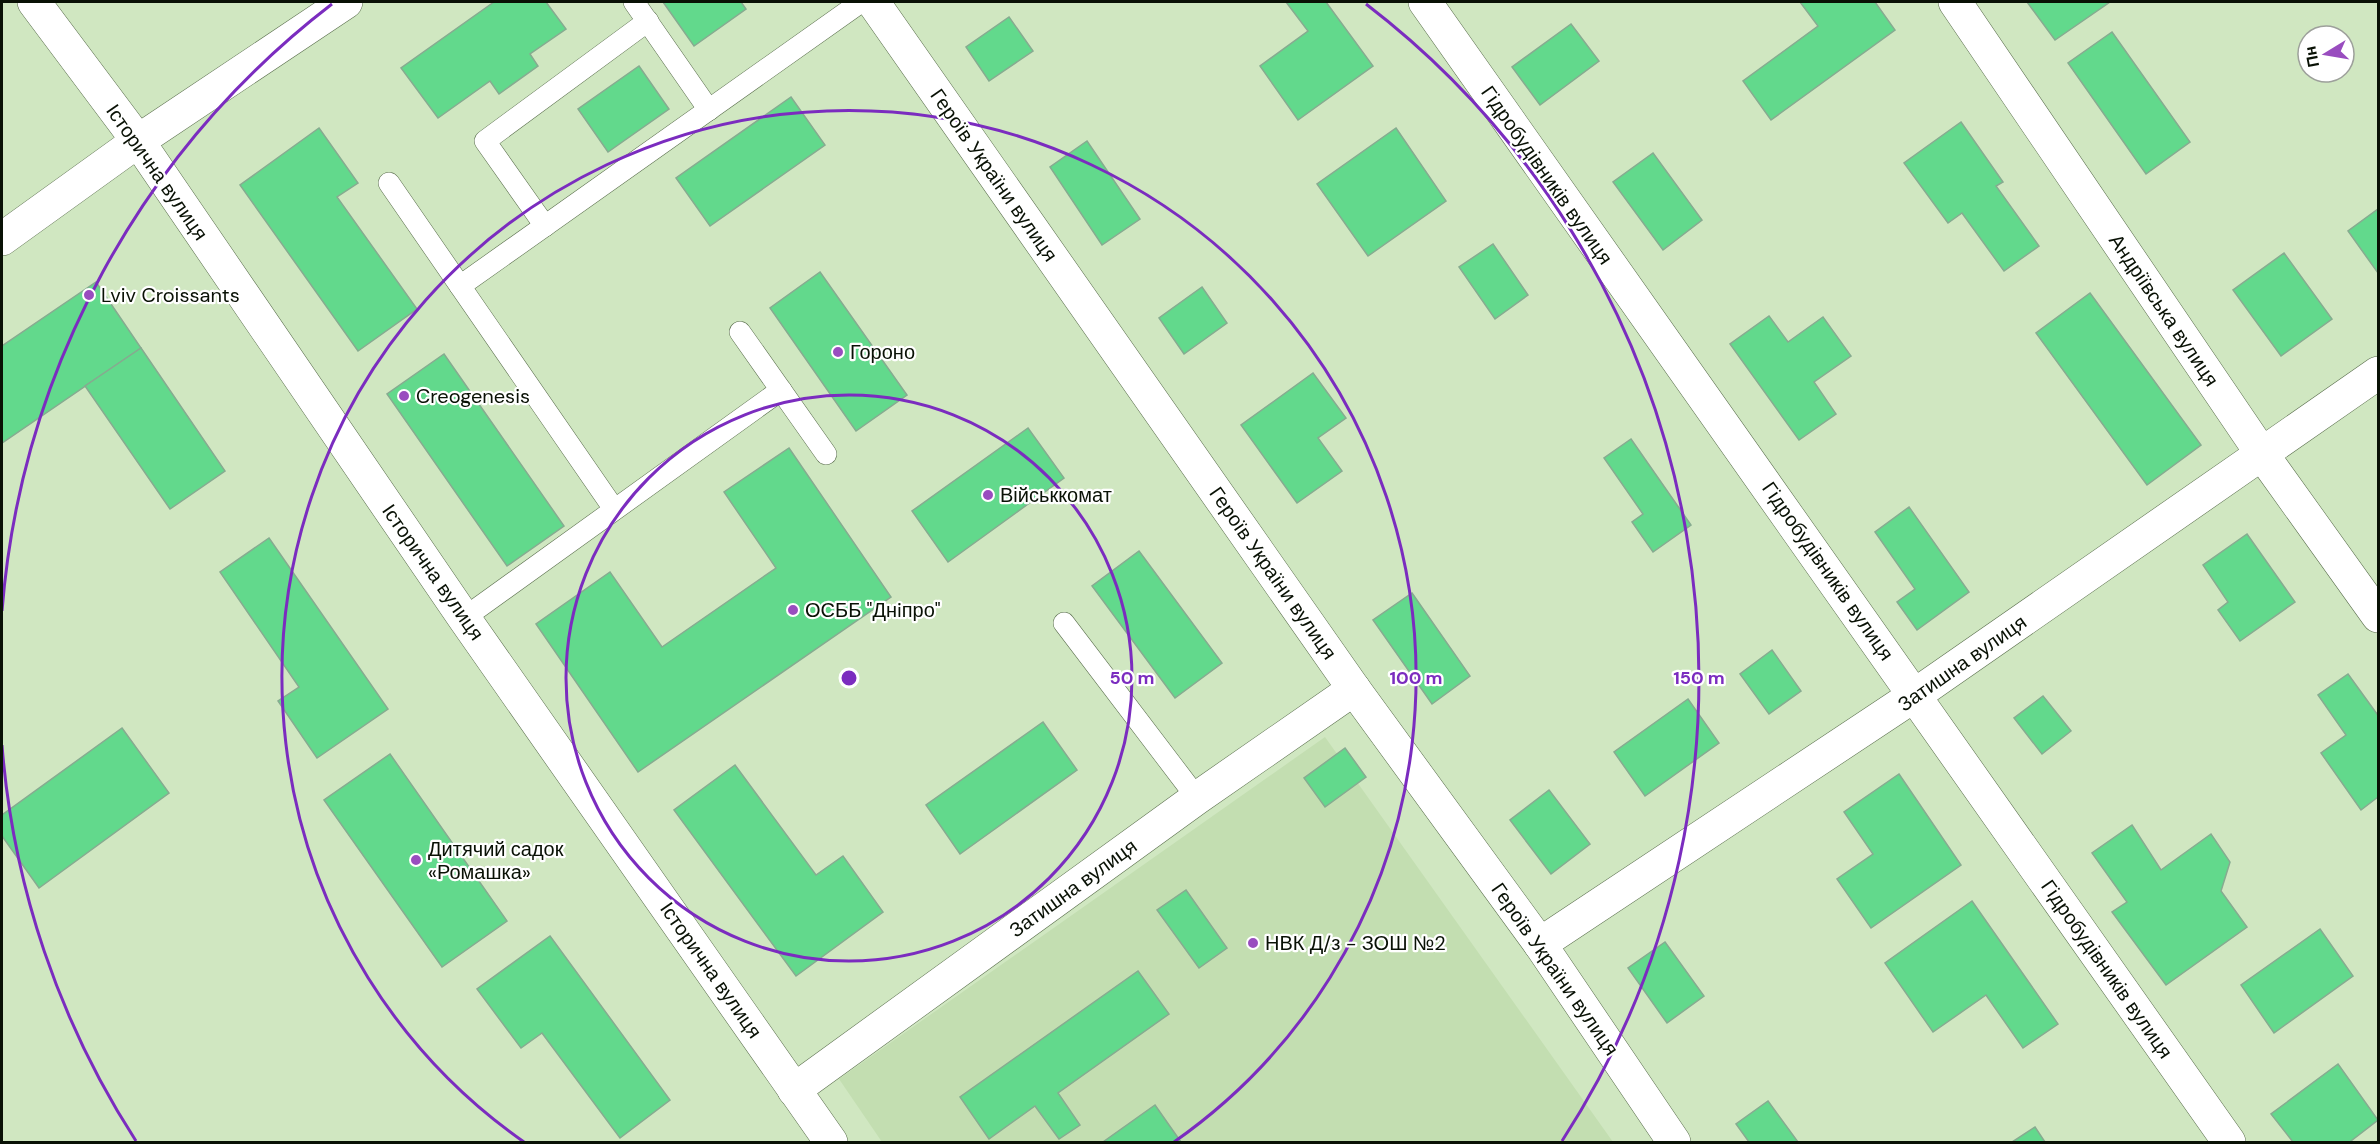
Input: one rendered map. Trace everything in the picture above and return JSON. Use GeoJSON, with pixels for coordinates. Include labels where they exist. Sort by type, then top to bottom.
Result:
{"type":"FeatureCollection","features":[{"type":"Feature","properties":{"kind":"street","name":"Історична вулиця"},"geometry":{"type":"LineString","coordinates":[[34,2],[138,141],[464,618],[831,1143]]}},
{"type":"Feature","properties":{"kind":"street"},"geometry":{"type":"LineString","coordinates":[[2,239],[138,141],[346,2]]}},
{"type":"Feature","properties":{"kind":"street","name":"Героїв України вулиця"},"geometry":{"type":"LineString","coordinates":[[873,2],[1354,689],[1540,944],[1674,1143]]}},
{"type":"Feature","properties":{"kind":"street","name":"Гідробудівників вулиця"},"geometry":{"type":"LineString","coordinates":[[1425,2],[2229,1143]]}},
{"type":"Feature","properties":{"kind":"street","name":"Андріївська вулиця"},"geometry":{"type":"LineString","coordinates":[[1955,2],[2262,454],[2379,616]]}},
{"type":"Feature","properties":{"kind":"street","name":"Затишна вулиця"},"geometry":{"type":"LineString","coordinates":[[1540,944],[1915,695],[2379,372]]}},
{"type":"Feature","properties":{"kind":"street","name":"Затишна вулиця"},"geometry":{"type":"LineString","coordinates":[[794,1090],[1197,798],[1354,689]]}},
{"type":"Feature","properties":{"kind":"lane"},"geometry":{"type":"LineString","coordinates":[[634,2],[709,110]]}},
{"type":"Feature","properties":{"kind":"lane"},"geometry":{"type":"LineString","coordinates":[[460,286],[861,2]]}},
{"type":"Feature","properties":{"kind":"lane"},"geometry":{"type":"LineString","coordinates":[[545,225],[485,141],[648,21]]}},
{"type":"Feature","properties":{"kind":"lane"},"geometry":{"type":"LineString","coordinates":[[389,183],[614,509]]}},
{"type":"Feature","properties":{"kind":"lane"},"geometry":{"type":"LineString","coordinates":[[740,332],[826,454]]}},
{"type":"Feature","properties":{"kind":"lane"},"geometry":{"type":"LineString","coordinates":[[464,618],[781,390]]}},
{"type":"Feature","properties":{"kind":"lane"},"geometry":{"type":"LineString","coordinates":[[1064,623],[1197,798]]}},
{"type":"Feature","properties":{"kind":"shaded area","name":"НВК Д/з - ЗОШ №2"},"geometry":{"type":"Polygon","coordinates":[[[1325,737],[1613,1142],[882,1142],[839,1079],[1325,737]]]}},
{"type":"Feature","properties":{"kind":"building"},"geometry":{"type":"Polygon","coordinates":[[[494,2],[546,2],[566,29],[530,54],[538,66],[499,94],[490,81],[438,118],[401,68],[494,2]]]}},
{"type":"Feature","properties":{"kind":"building"},"geometry":{"type":"Polygon","coordinates":[[[663,2],[741,2],[746,9],[694,46],[663,2]]]}},
{"type":"Feature","properties":{"kind":"building"},"geometry":{"type":"Polygon","coordinates":[[[1286,2],[1326,2],[1373,66],[1298,120],[1260,66],[1308,31],[1286,2]]]}},
{"type":"Feature","properties":{"kind":"building"},"geometry":{"type":"Polygon","coordinates":[[[1800,2],[1875,2],[1895,30],[1771,120],[1743,81],[1818,26],[1800,2]]]}},
{"type":"Feature","properties":{"kind":"building"},"geometry":{"type":"Polygon","coordinates":[[[2027,2],[2110,2],[2055,40],[2027,2]]]}},
{"type":"Feature","properties":{"kind":"building"},"geometry":{"type":"Polygon","coordinates":[[[1009,17],[1033,51],[989,81],[966,47],[1009,17]]]}},
{"type":"Feature","properties":{"kind":"building"},"geometry":{"type":"Polygon","coordinates":[[[1571,24],[1599,61],[1540,105],[1512,67],[1571,24]]]}},
{"type":"Feature","properties":{"kind":"building"},"geometry":{"type":"Polygon","coordinates":[[[2112,32],[2190,142],[2146,174],[2068,63],[2112,32]]]}},
{"type":"Feature","properties":{"kind":"building"},"geometry":{"type":"Polygon","coordinates":[[[639,66],[669,109],[608,152],[578,109],[639,66]]]}},
{"type":"Feature","properties":{"kind":"building"},"geometry":{"type":"Polygon","coordinates":[[[791,97],[825,145],[710,226],[676,178],[791,97]]]}},
{"type":"Feature","properties":{"kind":"building"},"geometry":{"type":"Polygon","coordinates":[[[1961,122],[2003,182],[1996,186],[2039,246],[2004,271],[1962,213],[1948,223],[1904,163],[1961,122]]]}},
{"type":"Feature","properties":{"kind":"building"},"geometry":{"type":"Polygon","coordinates":[[[319,128],[358,183],[337,197],[417,309],[358,351],[240,185],[319,128]]]}},
{"type":"Feature","properties":{"kind":"building"},"geometry":{"type":"Polygon","coordinates":[[[1396,128],[1446,201],[1368,256],[1317,184],[1396,128]]]}},
{"type":"Feature","properties":{"kind":"building"},"geometry":{"type":"Polygon","coordinates":[[[1087,141],[1140,219],[1102,245],[1050,167],[1087,141]]]}},
{"type":"Feature","properties":{"kind":"building"},"geometry":{"type":"Polygon","coordinates":[[[1653,153],[1702,220],[1663,250],[1613,182],[1653,153]]]}},
{"type":"Feature","properties":{"kind":"building"},"geometry":{"type":"Polygon","coordinates":[[[2378,209],[2378,273],[2348,231],[2378,209]]]}},
{"type":"Feature","properties":{"kind":"building"},"geometry":{"type":"Polygon","coordinates":[[[1493,244],[1528,295],[1495,319],[1459,267],[1493,244]]]}},
{"type":"Feature","properties":{"kind":"building"},"geometry":{"type":"Polygon","coordinates":[[[2284,253],[2332,319],[2281,356],[2233,290],[2284,253]]]}},
{"type":"Feature","properties":{"kind":"building","name":"Гороно"},"geometry":{"type":"Polygon","coordinates":[[[820,272],[907,395],[856,431],[770,308],[820,272]]]}},
{"type":"Feature","properties":{"kind":"building"},"geometry":{"type":"Polygon","coordinates":[[[96,282],[141,348],[2,443],[2,346],[96,282]]]}},
{"type":"Feature","properties":{"kind":"building"},"geometry":{"type":"Polygon","coordinates":[[[1202,287],[1227,323],[1184,354],[1159,318],[1202,287]]]}},
{"type":"Feature","properties":{"kind":"building"},"geometry":{"type":"Polygon","coordinates":[[[2090,293],[2201,445],[2147,485],[2036,333],[2090,293]]]}},
{"type":"Feature","properties":{"kind":"building"},"geometry":{"type":"Polygon","coordinates":[[[1769,316],[1788,342],[1823,317],[1851,356],[1814,382],[1836,414],[1799,440],[1730,344],[1769,316]]]}},
{"type":"Feature","properties":{"kind":"building"},"geometry":{"type":"Polygon","coordinates":[[[141,348],[225,471],[170,509],[85,386],[141,348]]]}},
{"type":"Feature","properties":{"kind":"building"},"geometry":{"type":"Polygon","coordinates":[[[444,354],[564,526],[507,566],[387,394],[444,354]]]}},
{"type":"Feature","properties":{"kind":"building"},"geometry":{"type":"Polygon","coordinates":[[[1313,373],[1346,418],[1318,438],[1342,471],[1297,503],[1241,425],[1313,373]]]}},
{"type":"Feature","properties":{"kind":"building","name":"Військкомат"},"geometry":{"type":"Polygon","coordinates":[[[1028,428],[1064,478],[948,562],[912,511],[1028,428]]]}},
{"type":"Feature","properties":{"kind":"building"},"geometry":{"type":"Polygon","coordinates":[[[1631,439],[1691,525],[1653,552],[1632,522],[1643,514],[1604,458],[1631,439]]]}},
{"type":"Feature","properties":{"kind":"building","name":"ОСББ \"Днiпро\""},"geometry":{"type":"Polygon","coordinates":[[[789,448],[891,597],[638,772],[536,624],[610,572],[662,647],[776,568],[724,492],[789,448]]]}},
{"type":"Feature","properties":{"kind":"building"},"geometry":{"type":"Polygon","coordinates":[[[1909,507],[1969,592],[1917,630],[1897,602],[1915,589],[1875,532],[1909,507]]]}},
{"type":"Feature","properties":{"kind":"building"},"geometry":{"type":"Polygon","coordinates":[[[2247,534],[2295,602],[2240,641],[2218,610],[2228,602],[2203,565],[2247,534]]]}},
{"type":"Feature","properties":{"kind":"building"},"geometry":{"type":"Polygon","coordinates":[[[269,538],[388,709],[317,758],[278,701],[299,687],[220,572],[269,538]]]}},
{"type":"Feature","properties":{"kind":"building"},"geometry":{"type":"Polygon","coordinates":[[[1139,551],[1222,663],[1175,698],[1092,586],[1139,551]]]}},
{"type":"Feature","properties":{"kind":"building"},"geometry":{"type":"Polygon","coordinates":[[[1412,593],[1470,676],[1432,704],[1373,620],[1412,593]]]}},
{"type":"Feature","properties":{"kind":"building"},"geometry":{"type":"Polygon","coordinates":[[[1772,650],[1801,691],[1769,714],[1740,674],[1772,650]]]}},
{"type":"Feature","properties":{"kind":"building"},"geometry":{"type":"Polygon","coordinates":[[[2348,674],[2377,714],[2378,712],[2378,797],[2361,810],[2321,753],[2346,735],[2318,695],[2348,674]]]}},
{"type":"Feature","properties":{"kind":"building"},"geometry":{"type":"Polygon","coordinates":[[[2043,696],[2071,731],[2042,754],[2014,718],[2043,696]]]}},
{"type":"Feature","properties":{"kind":"building"},"geometry":{"type":"Polygon","coordinates":[[[1688,699],[1719,743],[1645,796],[1614,752],[1688,699]]]}},
{"type":"Feature","properties":{"kind":"building"},"geometry":{"type":"Polygon","coordinates":[[[1043,722],[1077,770],[960,854],[926,805],[1043,722]]]}},
{"type":"Feature","properties":{"kind":"building"},"geometry":{"type":"Polygon","coordinates":[[[122,728],[169,793],[39,888],[2,836],[2,815],[122,728]]]}},
{"type":"Feature","properties":{"kind":"building"},"geometry":{"type":"Polygon","coordinates":[[[1345,748],[1366,777],[1325,807],[1304,778],[1345,748]]]}},
{"type":"Feature","properties":{"kind":"building","name":"Дитячий садок «Ромашка»"},"geometry":{"type":"Polygon","coordinates":[[[390,754],[507,921],[442,967],[324,800],[390,754]]]}},
{"type":"Feature","properties":{"kind":"building"},"geometry":{"type":"Polygon","coordinates":[[[735,765],[816,875],[843,856],[883,912],[796,976],[674,810],[735,765]]]}},
{"type":"Feature","properties":{"kind":"building"},"geometry":{"type":"Polygon","coordinates":[[[1899,774],[1961,865],[1871,928],[1837,879],[1873,854],[1844,812],[1899,774]]]}},
{"type":"Feature","properties":{"kind":"building"},"geometry":{"type":"Polygon","coordinates":[[[1549,790],[1590,844],[1551,874],[1510,820],[1549,790]]]}},
{"type":"Feature","properties":{"kind":"building"},"geometry":{"type":"Polygon","coordinates":[[[2132,825],[2161,870],[2211,834],[2230,862],[2221,891],[2247,927],[2166,985],[2112,912],[2127,902],[2092,853],[2132,825]]]}},
{"type":"Feature","properties":{"kind":"building"},"geometry":{"type":"Polygon","coordinates":[[[1186,890],[1227,948],[1199,968],[1157,910],[1186,890]]]}},
{"type":"Feature","properties":{"kind":"building"},"geometry":{"type":"Polygon","coordinates":[[[1972,901],[2058,1024],[2023,1048],[1986,995],[1933,1032],[1885,963],[1972,901]]]}},
{"type":"Feature","properties":{"kind":"building"},"geometry":{"type":"Polygon","coordinates":[[[2320,929],[2353,976],[2274,1033],[2241,985],[2320,929]]]}},
{"type":"Feature","properties":{"kind":"building"},"geometry":{"type":"Polygon","coordinates":[[[550,936],[670,1100],[620,1138],[542,1033],[521,1048],[477,989],[550,936]]]}},
{"type":"Feature","properties":{"kind":"building"},"geometry":{"type":"Polygon","coordinates":[[[1665,942],[1704,996],[1667,1023],[1628,968],[1665,942]]]}},
{"type":"Feature","properties":{"kind":"building"},"geometry":{"type":"Polygon","coordinates":[[[1138,971],[1169,1014],[1058,1093],[1080,1125],[1059,1139],[1035,1106],[989,1139],[960,1097],[1138,971]]]}},
{"type":"Feature","properties":{"kind":"building"},"geometry":{"type":"Polygon","coordinates":[[[2338,1064],[2378,1120],[2352,1142],[2293,1142],[2271,1114],[2338,1064]]]}},
{"type":"Feature","properties":{"kind":"building"},"geometry":{"type":"Polygon","coordinates":[[[1768,1101],[1798,1142],[1749,1142],[1736,1124],[1768,1101]]]}},
{"type":"Feature","properties":{"kind":"building"},"geometry":{"type":"Polygon","coordinates":[[[1155,1105],[1181,1142],[1103,1142],[1155,1105]]]}},
{"type":"Feature","properties":{"kind":"building"},"geometry":{"type":"Polygon","coordinates":[[[2035,1127],[2045,1142],[2012,1142],[2035,1127]]]}},
{"type":"Feature","properties":{"kind":"place","name":"Lviv Croissants"},"geometry":{"type":"Point","coordinates":[89,295]}},
{"type":"Feature","properties":{"kind":"place","name":"Гороно"},"geometry":{"type":"Point","coordinates":[838,352]}},
{"type":"Feature","properties":{"kind":"place","name":"Creogenesis"},"geometry":{"type":"Point","coordinates":[404,396]}},
{"type":"Feature","properties":{"kind":"place","name":"Військкомат"},"geometry":{"type":"Point","coordinates":[988,495]}},
{"type":"Feature","properties":{"kind":"place","name":"ОСББ \"Днiпро\""},"geometry":{"type":"Point","coordinates":[793,610]}},
{"type":"Feature","properties":{"kind":"place","name":"Дитячий садок «Ромашка»"},"geometry":{"type":"Point","coordinates":[416,860]}},
{"type":"Feature","properties":{"kind":"place","name":"НВК Д/з - ЗОШ №2"},"geometry":{"type":"Point","coordinates":[1253,943]}}]}
